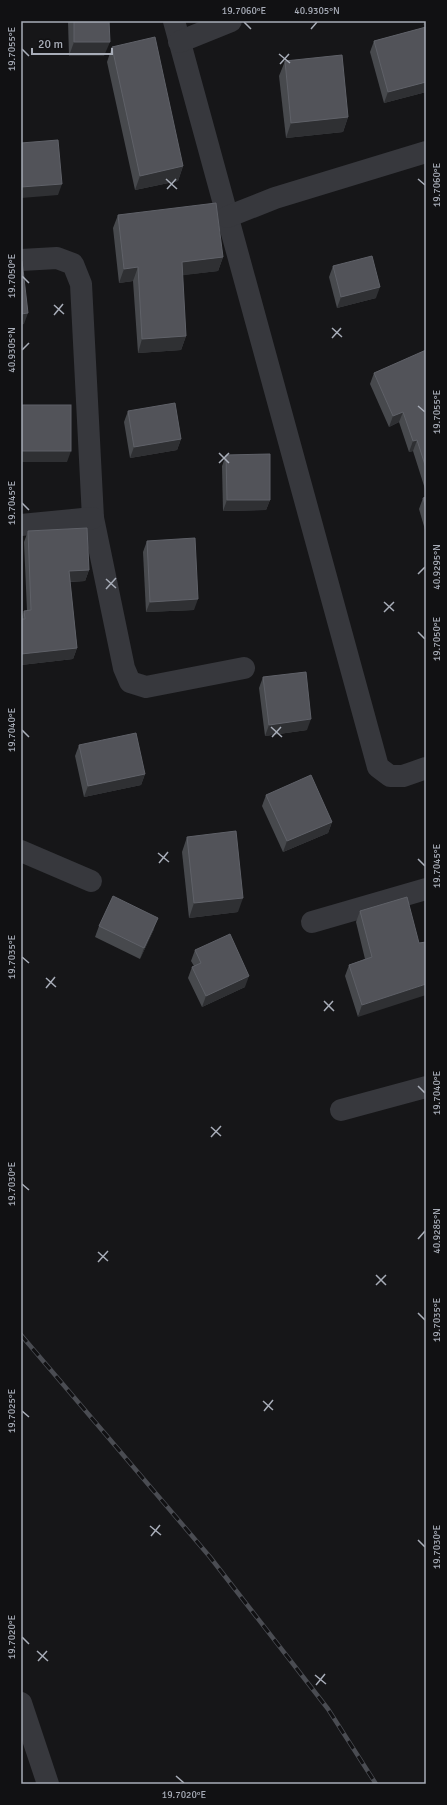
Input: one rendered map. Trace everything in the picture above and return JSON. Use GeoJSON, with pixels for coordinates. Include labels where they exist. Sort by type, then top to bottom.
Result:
{"type":"FeatureCollection","features":[{"type":"Feature","properties":{"kind":"street"},"geometry":{"type":"LineString","coordinates":[[174,21],[378,767],[390,776],[403,776],[426,768]]}},
{"type":"Feature","properties":{"kind":"street"},"geometry":{"type":"LineString","coordinates":[[180,42],[231,21]]}},
{"type":"Feature","properties":{"kind":"street"},"geometry":{"type":"LineString","coordinates":[[227,217],[275,198],[426,152]]}},
{"type":"Feature","properties":{"kind":"street"},"geometry":{"type":"LineString","coordinates":[[21,260],[57,258],[73,264],[81,284],[93,518],[124,668],[130,682],[146,686],[244,668]]}},
{"type":"Feature","properties":{"kind":"street"},"geometry":{"type":"LineString","coordinates":[[21,525],[93,518]]}},
{"type":"Feature","properties":{"kind":"street"},"geometry":{"type":"LineString","coordinates":[[21,851],[91,881]]}},
{"type":"Feature","properties":{"kind":"street"},"geometry":{"type":"LineString","coordinates":[[312,922],[426,889]]}},
{"type":"Feature","properties":{"kind":"street"},"geometry":{"type":"LineString","coordinates":[[341,1110],[426,1087]]}},
{"type":"Feature","properties":{"kind":"street"},"geometry":{"type":"LineString","coordinates":[[21,1703],[48,1784]]}},
{"type":"Feature","properties":{"kind":"building"},"geometry":{"type":"Polygon","coordinates":[[[74,21],[109,21],[110,42],[74,42],[74,21]]]}},
{"type":"Feature","properties":{"kind":"building"},"geometry":{"type":"Polygon","coordinates":[[[426,27],[426,82],[388,92],[374,41],[426,27]]]}},
{"type":"Feature","properties":{"kind":"building"},"geometry":{"type":"Polygon","coordinates":[[[155,37],[183,166],[140,176],[112,47],[155,37]]]}},
{"type":"Feature","properties":{"kind":"building"},"geometry":{"type":"Polygon","coordinates":[[[342,55],[348,117],[291,123],[285,61],[342,55]]]}},
{"type":"Feature","properties":{"kind":"building"},"geometry":{"type":"Polygon","coordinates":[[[58,140],[62,184],[21,187],[21,143],[58,140]]]}},
{"type":"Feature","properties":{"kind":"building"},"geometry":{"type":"Polygon","coordinates":[[[216,203],[223,257],[182,262],[186,336],[142,339],[138,267],[124,269],[118,215],[216,203]]]}},
{"type":"Feature","properties":{"kind":"building"},"geometry":{"type":"Polygon","coordinates":[[[372,256],[380,287],[341,297],[333,266],[372,256]]]}},
{"type":"Feature","properties":{"kind":"building"},"geometry":{"type":"Polygon","coordinates":[[[21,260],[28,313],[21,314],[21,260]]]}},
{"type":"Feature","properties":{"kind":"building"},"geometry":{"type":"Polygon","coordinates":[[[426,350],[426,468],[417,440],[413,441],[403,412],[393,416],[374,373],[426,350]]]}},
{"type":"Feature","properties":{"kind":"building"},"geometry":{"type":"Polygon","coordinates":[[[175,403],[181,439],[134,447],[128,411],[175,403]]]}},
{"type":"Feature","properties":{"kind":"building"},"geometry":{"type":"Polygon","coordinates":[[[21,405],[71,405],[71,451],[21,451],[21,405]]]}},
{"type":"Feature","properties":{"kind":"building"},"geometry":{"type":"Polygon","coordinates":[[[270,454],[270,500],[227,500],[226,455],[270,454]]]}},
{"type":"Feature","properties":{"kind":"building"},"geometry":{"type":"Polygon","coordinates":[[[426,497],[426,509],[423,498],[426,497]]]}},
{"type":"Feature","properties":{"kind":"building"},"geometry":{"type":"Polygon","coordinates":[[[87,528],[89,570],[69,571],[77,648],[21,654],[21,619],[25,619],[24,611],[31,610],[28,531],[87,528]]]}},
{"type":"Feature","properties":{"kind":"building"},"geometry":{"type":"Polygon","coordinates":[[[195,538],[198,599],[150,602],[147,541],[195,538]]]}},
{"type":"Feature","properties":{"kind":"building"},"geometry":{"type":"Polygon","coordinates":[[[306,672],[311,719],[269,725],[263,677],[306,672]]]}},
{"type":"Feature","properties":{"kind":"building"},"geometry":{"type":"Polygon","coordinates":[[[136,733],[145,774],[88,786],[79,745],[136,733]]]}},
{"type":"Feature","properties":{"kind":"building"},"geometry":{"type":"Polygon","coordinates":[[[311,775],[332,822],[287,841],[266,795],[311,775]]]}},
{"type":"Feature","properties":{"kind":"building"},"geometry":{"type":"Polygon","coordinates":[[[236,831],[243,898],[194,903],[187,837],[236,831]]]}},
{"type":"Feature","properties":{"kind":"building"},"geometry":{"type":"Polygon","coordinates":[[[113,896],[158,918],[144,948],[99,926],[113,896]]]}},
{"type":"Feature","properties":{"kind":"building"},"geometry":{"type":"Polygon","coordinates":[[[407,897],[419,943],[426,942],[426,984],[362,1005],[349,965],[372,957],[360,911],[407,897]]]}},
{"type":"Feature","properties":{"kind":"building"},"geometry":{"type":"Polygon","coordinates":[[[230,934],[249,976],[206,996],[192,967],[201,963],[195,950],[230,934]]]}},
{"type":"Feature","properties":{"kind":"railway"},"geometry":{"type":"LineString","coordinates":[[21,1335],[210,1557],[328,1709],[376,1784]]}}]}
